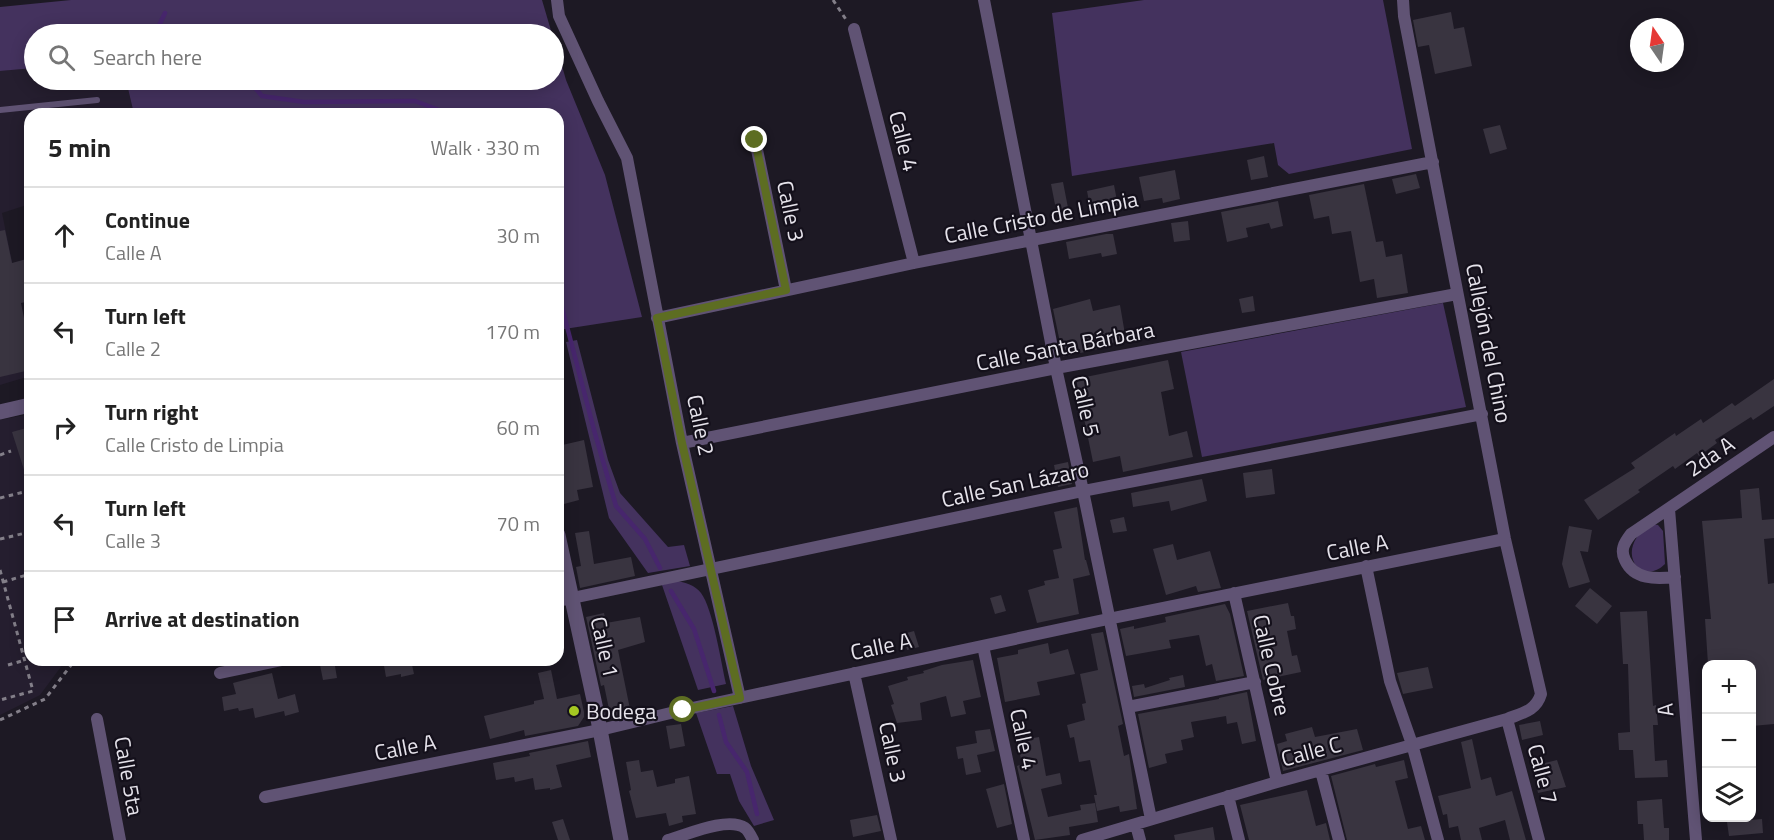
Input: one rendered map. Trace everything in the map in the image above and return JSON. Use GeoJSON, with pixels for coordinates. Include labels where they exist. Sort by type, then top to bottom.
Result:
{"type":"FeatureCollection","features":[{"type":"Feature","properties":{"kind":"street","name":"Calle 2"},"geometry":{"type":"LineString","coordinates":[[557,0],[563,24]]}},
{"type":"Feature","properties":{"kind":"street","name":"Calle 5"},"geometry":{"type":"LineString","coordinates":[[984,0],[1056,368],[1151,819]]}},
{"type":"Feature","properties":{"kind":"street","name":"Callejón del Chino"},"geometry":{"type":"LineString","coordinates":[[1403,0],[1404,16],[1505,539],[1541,694]]}},
{"type":"Feature","properties":{"kind":"street","name":"Calle 2"},"geometry":{"type":"LineString","coordinates":[[564,27],[627,158],[682,443],[740,698]]}},
{"type":"Feature","properties":{"kind":"street","name":"Calle 4"},"geometry":{"type":"LineString","coordinates":[[854,30],[914,263]]}},
{"type":"Feature","properties":{"kind":"street","name":"Calle 3"},"geometry":{"type":"LineString","coordinates":[[755,140],[786,290]]}},
{"type":"Feature","properties":{"kind":"street","name":"Calle Cristo de Limpia"},"geometry":{"type":"LineString","coordinates":[[657,318],[914,263],[1433,162]]}},
{"type":"Feature","properties":{"kind":"street","name":"Calle Santa Bárbara"},"geometry":{"type":"LineString","coordinates":[[682,443],[1056,368],[1457,294]]}},
{"type":"Feature","properties":{"kind":"street"},"geometry":{"type":"LineString","coordinates":[[0,412],[24,406]]}},
{"type":"Feature","properties":{"kind":"street","name":"Calle San Lázaro"},"geometry":{"type":"LineString","coordinates":[[565,600],[1083,491],[1482,414]]}},
{"type":"Feature","properties":{"kind":"street","name":"2da A"},"geometry":{"type":"LineString","coordinates":[[1669,509],[1774,438]]}},
{"type":"Feature","properties":{"kind":"street"},"geometry":{"type":"LineString","coordinates":[[1669,509],[1630,534],[1624,543],[1622,552],[1629,568],[1638,576],[1659,579],[1675,577]]}},
{"type":"Feature","properties":{"kind":"street","name":"A"},"geometry":{"type":"LineString","coordinates":[[1669,509],[1696,840]]}},
{"type":"Feature","properties":{"kind":"street","name":"Calle A"},"geometry":{"type":"LineString","coordinates":[[265,796],[600,730],[1108,619],[1505,539]]}},
{"type":"Feature","properties":{"kind":"street"},"geometry":{"type":"LineString","coordinates":[[1366,566],[1390,681],[1412,744],[1438,840]]}},
{"type":"Feature","properties":{"kind":"street","name":"Calle Cobre"},"geometry":{"type":"LineString","coordinates":[[1234,593],[1277,782]]}},
{"type":"Feature","properties":{"kind":"street","name":"Calle 1"},"geometry":{"type":"LineString","coordinates":[[565,600],[600,730],[621,840]]}},
{"type":"Feature","properties":{"kind":"street","name":"Calle 4"},"geometry":{"type":"LineString","coordinates":[[983,646],[1024,840]]}},
{"type":"Feature","properties":{"kind":"street"},"geometry":{"type":"LineString","coordinates":[[220,673],[253,666]]}},
{"type":"Feature","properties":{"kind":"street","name":"Calle 3"},"geometry":{"type":"LineString","coordinates":[[854,673],[891,840]]}},
{"type":"Feature","properties":{"kind":"street"},"geometry":{"type":"LineString","coordinates":[[1128,707],[1255,682]]}},
{"type":"Feature","properties":{"kind":"street","name":"Calle C"},"geometry":{"type":"LineString","coordinates":[[1082,840],[1277,782],[1507,719],[1533,709],[1539,702],[1541,694]]}},
{"type":"Feature","properties":{"kind":"street","name":"Calle 5ta"},"geometry":{"type":"LineString","coordinates":[[98,719],[120,840]]}},
{"type":"Feature","properties":{"kind":"street","name":"Calle 7"},"geometry":{"type":"LineString","coordinates":[[1507,719],[1539,840]]}},
{"type":"Feature","properties":{"kind":"street"},"geometry":{"type":"LineString","coordinates":[[1321,771],[1339,840]]}},
{"type":"Feature","properties":{"kind":"street"},"geometry":{"type":"LineString","coordinates":[[1228,796],[1239,840]]}},
{"type":"Feature","properties":{"kind":"street"},"geometry":{"type":"LineString","coordinates":[[668,840],[717,825],[735,824],[745,828],[753,840]]}},
{"type":"Feature","properties":{"kind":"street"},"geometry":{"type":"LineString","coordinates":[[1136,825],[1140,840]]}},
{"type":"Feature","properties":{"kind":"lane"},"geometry":{"type":"LineString","coordinates":[[0,110],[97,100]]}},
{"type":"Feature","properties":{"kind":"path"},"geometry":{"type":"LineString","coordinates":[[832,0],[854,30]]}},
{"type":"Feature","properties":{"kind":"path"},"geometry":{"type":"LineString","coordinates":[[0,455],[11,452]]}},
{"type":"Feature","properties":{"kind":"path"},"geometry":{"type":"LineString","coordinates":[[0,498],[24,492]]}},
{"type":"Feature","properties":{"kind":"path"},"geometry":{"type":"LineString","coordinates":[[0,539],[24,533]]}},
{"type":"Feature","properties":{"kind":"path"},"geometry":{"type":"LineString","coordinates":[[0,570],[24,656]]}},
{"type":"Feature","properties":{"kind":"path"},"geometry":{"type":"LineString","coordinates":[[3,582],[24,576]]}},
{"type":"Feature","properties":{"kind":"path"},"geometry":{"type":"LineString","coordinates":[[8,665],[24,660]]}},
{"type":"Feature","properties":{"kind":"path"},"geometry":{"type":"LineString","coordinates":[[0,700],[33,691],[27,666]]}},
{"type":"Feature","properties":{"kind":"path"},"geometry":{"type":"LineString","coordinates":[[0,720],[45,699],[70,666]]}},
{"type":"Feature","properties":{"kind":"shaded area"},"geometry":{"type":"Polygon","coordinates":[[[71,0],[542,0],[549,24],[24,24],[24,69],[0,71],[0,7],[71,0]]]}},
{"type":"Feature","properties":{"kind":"shaded area"},"geometry":{"type":"Polygon","coordinates":[[[1144,0],[1383,0],[1412,149],[1289,174],[1278,165],[1274,143],[1072,176],[1052,13],[1144,0]]]}},
{"type":"Feature","properties":{"kind":"shaded area"},"geometry":{"type":"Polygon","coordinates":[[[24,69],[24,90],[128,90],[133,108],[24,108],[24,206],[2,213],[24,319],[24,378],[0,385],[0,71],[24,69]]]}},
{"type":"Feature","properties":{"kind":"shaded area"},"geometry":{"type":"Polygon","coordinates":[[[564,73],[605,175],[642,317],[564,329],[564,108],[133,108],[128,90],[564,90],[564,73]]]}},
{"type":"Feature","properties":{"kind":"shaded area"},"geometry":{"type":"Polygon","coordinates":[[[1443,303],[1466,407],[1202,457],[1181,352],[1443,303]]]}},
{"type":"Feature","properties":{"kind":"shaded area"},"geometry":{"type":"Polygon","coordinates":[[[577,340],[608,460],[620,493],[668,547],[684,545],[690,566],[648,573],[609,518],[566,342],[577,340]]]}},
{"type":"Feature","properties":{"kind":"shaded area"},"geometry":{"type":"Polygon","coordinates":[[[24,415],[24,666],[62,666],[40,695],[0,715],[0,420],[24,415]]]}},
{"type":"Feature","properties":{"kind":"shaded area"},"geometry":{"type":"Polygon","coordinates":[[[1652,524],[1658,525],[1663,531],[1665,564],[1650,572],[1638,567],[1632,554],[1637,537],[1652,524]]]}},
{"type":"Feature","properties":{"kind":"shaded area"},"geometry":{"type":"Polygon","coordinates":[[[676,581],[696,588],[705,601],[713,623],[726,684],[698,690],[662,585],[676,581]]]}},
{"type":"Feature","properties":{"kind":"shaded area"},"geometry":{"type":"Polygon","coordinates":[[[733,706],[751,766],[774,820],[754,826],[739,801],[730,774],[717,774],[696,713],[733,706]]]}},
{"type":"Feature","properties":{"kind":"building"},"geometry":{"type":"Polygon","coordinates":[[[1451,12],[1454,29],[1464,27],[1472,66],[1435,74],[1429,45],[1418,47],[1413,20],[1451,12]]]}},
{"type":"Feature","properties":{"kind":"building"},"geometry":{"type":"Polygon","coordinates":[[[1500,125],[1507,149],[1490,154],[1483,129],[1500,125]]]}},
{"type":"Feature","properties":{"kind":"building"},"geometry":{"type":"Polygon","coordinates":[[[1264,156],[1268,177],[1251,180],[1247,160],[1264,156]]]}},
{"type":"Feature","properties":{"kind":"building"},"geometry":{"type":"Polygon","coordinates":[[[1175,170],[1180,199],[1163,203],[1162,198],[1144,201],[1139,177],[1175,170]]]}},
{"type":"Feature","properties":{"kind":"building"},"geometry":{"type":"Polygon","coordinates":[[[1416,174],[1420,188],[1396,194],[1392,179],[1416,174]]]}},
{"type":"Feature","properties":{"kind":"building"},"geometry":{"type":"Polygon","coordinates":[[[1063,182],[1070,218],[1058,220],[1051,184],[1063,182]]]}},
{"type":"Feature","properties":{"kind":"building"},"geometry":{"type":"Polygon","coordinates":[[[1364,184],[1376,242],[1383,241],[1386,257],[1402,254],[1408,293],[1377,298],[1374,279],[1360,282],[1351,231],[1332,234],[1329,216],[1314,219],[1309,195],[1364,184]]]}},
{"type":"Feature","properties":{"kind":"building"},"geometry":{"type":"Polygon","coordinates":[[[1114,185],[1118,206],[1091,212],[1087,191],[1114,185]]]}},
{"type":"Feature","properties":{"kind":"building"},"geometry":{"type":"Polygon","coordinates":[[[1278,201],[1283,226],[1271,229],[1269,223],[1246,228],[1248,237],[1227,242],[1221,212],[1278,201]]]}},
{"type":"Feature","properties":{"kind":"building"},"geometry":{"type":"Polygon","coordinates":[[[1188,221],[1190,240],[1174,242],[1171,223],[1188,221]]]}},
{"type":"Feature","properties":{"kind":"building"},"geometry":{"type":"Polygon","coordinates":[[[5,230],[12,263],[24,260],[24,302],[21,303],[24,318],[24,371],[0,377],[0,231],[5,230]]]}},
{"type":"Feature","properties":{"kind":"building"},"geometry":{"type":"Polygon","coordinates":[[[1113,234],[1117,254],[1102,257],[1101,253],[1069,259],[1066,242],[1113,234]]]}},
{"type":"Feature","properties":{"kind":"building"},"geometry":{"type":"Polygon","coordinates":[[[1253,296],[1255,311],[1242,313],[1239,299],[1253,296]]]}},
{"type":"Feature","properties":{"kind":"building"},"geometry":{"type":"Polygon","coordinates":[[[1090,299],[1093,311],[1120,305],[1126,340],[1063,357],[1053,309],[1090,299]]]}},
{"type":"Feature","properties":{"kind":"building"},"geometry":{"type":"Polygon","coordinates":[[[1168,360],[1174,389],[1161,392],[1169,436],[1187,431],[1193,457],[1123,472],[1120,456],[1093,462],[1076,379],[1168,360]]]}},
{"type":"Feature","properties":{"kind":"building"},"geometry":{"type":"Polygon","coordinates":[[[1774,379],[1774,406],[1753,420],[1751,417],[1715,440],[1717,443],[1699,456],[1697,453],[1675,469],[1673,466],[1638,490],[1640,492],[1598,520],[1584,500],[1635,468],[1631,463],[1675,433],[1676,436],[1701,419],[1703,423],[1732,403],[1735,406],[1774,379]]]}},
{"type":"Feature","properties":{"kind":"building"},"geometry":{"type":"Polygon","coordinates":[[[24,429],[24,470],[12,432],[24,429]]]}},
{"type":"Feature","properties":{"kind":"building"},"geometry":{"type":"Polygon","coordinates":[[[584,440],[593,487],[577,490],[579,500],[564,504],[564,445],[584,440]]]}},
{"type":"Feature","properties":{"kind":"building"},"geometry":{"type":"Polygon","coordinates":[[[1068,462],[1072,484],[1058,487],[1054,465],[1068,462]]]}},
{"type":"Feature","properties":{"kind":"building"},"geometry":{"type":"Polygon","coordinates":[[[1272,469],[1275,494],[1246,498],[1243,473],[1272,469]]]}},
{"type":"Feature","properties":{"kind":"building"},"geometry":{"type":"Polygon","coordinates":[[[1202,479],[1207,501],[1171,511],[1169,501],[1133,507],[1131,493],[1202,479]]]}},
{"type":"Feature","properties":{"kind":"building"},"geometry":{"type":"Polygon","coordinates":[[[1759,488],[1762,520],[1774,519],[1774,538],[1764,539],[1768,584],[1774,583],[1774,724],[1756,726],[1756,660],[1708,660],[1705,619],[1711,619],[1702,521],[1742,518],[1740,490],[1759,488]]]}},
{"type":"Feature","properties":{"kind":"building"},"geometry":{"type":"Polygon","coordinates":[[[1077,507],[1085,560],[1090,575],[1073,579],[1079,614],[1037,623],[1028,590],[1045,585],[1044,581],[1059,578],[1053,550],[1062,548],[1054,512],[1077,507]]]}},
{"type":"Feature","properties":{"kind":"building"},"geometry":{"type":"Polygon","coordinates":[[[1124,517],[1127,531],[1113,533],[1110,520],[1124,517]]]}},
{"type":"Feature","properties":{"kind":"building"},"geometry":{"type":"Polygon","coordinates":[[[1569,526],[1592,530],[1588,552],[1580,551],[1590,582],[1569,588],[1562,564],[1569,526]]]}},
{"type":"Feature","properties":{"kind":"building"},"geometry":{"type":"Polygon","coordinates":[[[589,531],[594,564],[631,557],[635,576],[580,588],[576,567],[581,566],[575,533],[589,531]]]}},
{"type":"Feature","properties":{"kind":"building"},"geometry":{"type":"Polygon","coordinates":[[[1173,544],[1177,560],[1210,551],[1221,588],[1198,592],[1196,586],[1166,595],[1153,549],[1173,544]]]}},
{"type":"Feature","properties":{"kind":"building"},"geometry":{"type":"Polygon","coordinates":[[[1590,588],[1612,606],[1597,624],[1575,606],[1590,588]]]}},
{"type":"Feature","properties":{"kind":"building"},"geometry":{"type":"Polygon","coordinates":[[[1001,595],[1006,611],[995,614],[990,598],[1001,595]]]}},
{"type":"Feature","properties":{"kind":"building"},"geometry":{"type":"Polygon","coordinates":[[[1288,603],[1291,616],[1294,616],[1296,629],[1287,631],[1292,656],[1297,655],[1301,672],[1263,680],[1247,611],[1288,603]]]}},
{"type":"Feature","properties":{"kind":"building"},"geometry":{"type":"Polygon","coordinates":[[[1225,604],[1230,614],[1244,676],[1216,681],[1212,664],[1206,666],[1199,635],[1169,640],[1171,648],[1126,656],[1120,629],[1134,626],[1134,629],[1166,622],[1165,617],[1225,604]]]}},
{"type":"Feature","properties":{"kind":"building"},"geometry":{"type":"Polygon","coordinates":[[[1647,611],[1653,706],[1656,705],[1658,725],[1653,725],[1655,761],[1667,760],[1668,777],[1635,778],[1633,750],[1619,750],[1618,733],[1630,732],[1628,664],[1623,664],[1620,612],[1647,611]]]}},
{"type":"Feature","properties":{"kind":"building"},"geometry":{"type":"Polygon","coordinates":[[[604,613],[606,623],[640,617],[645,642],[618,650],[630,709],[622,711],[624,716],[611,719],[604,685],[601,686],[586,617],[604,613]]]}},
{"type":"Feature","properties":{"kind":"building"},"geometry":{"type":"Polygon","coordinates":[[[914,631],[919,647],[907,650],[903,634],[914,631]]]}},
{"type":"Feature","properties":{"kind":"building"},"geometry":{"type":"Polygon","coordinates":[[[1103,632],[1123,724],[1118,726],[1124,756],[1129,754],[1137,809],[1120,812],[1119,806],[1097,811],[1094,795],[1097,795],[1090,760],[1079,762],[1074,737],[1070,738],[1067,725],[1085,720],[1082,704],[1086,703],[1080,674],[1098,670],[1091,634],[1103,632]]]}},
{"type":"Feature","properties":{"kind":"building"},"geometry":{"type":"Polygon","coordinates":[[[1048,643],[1050,654],[1068,649],[1075,674],[1037,682],[1040,695],[1005,702],[997,658],[1018,654],[1018,650],[1048,643]]]}},
{"type":"Feature","properties":{"kind":"building"},"geometry":{"type":"Polygon","coordinates":[[[973,660],[981,697],[963,701],[966,714],[951,717],[946,696],[920,703],[922,720],[897,723],[888,686],[942,665],[973,660]]]}},
{"type":"Feature","properties":{"kind":"building"},"geometry":{"type":"Polygon","coordinates":[[[320,666],[335,666],[337,678],[323,680],[320,666]]]}},
{"type":"Feature","properties":{"kind":"building"},"geometry":{"type":"Polygon","coordinates":[[[384,666],[412,666],[414,674],[386,677],[384,666]]]}},
{"type":"Feature","properties":{"kind":"building"},"geometry":{"type":"Polygon","coordinates":[[[1428,667],[1433,688],[1403,694],[1397,673],[1428,667]]]}},
{"type":"Feature","properties":{"kind":"building"},"geometry":{"type":"Polygon","coordinates":[[[551,670],[557,699],[580,694],[584,717],[578,726],[525,736],[524,730],[490,739],[484,716],[534,704],[534,701],[544,699],[538,673],[551,670]]]}},
{"type":"Feature","properties":{"kind":"building"},"geometry":{"type":"Polygon","coordinates":[[[272,673],[278,699],[295,694],[299,712],[285,716],[284,711],[255,718],[253,708],[224,711],[222,697],[236,694],[233,683],[272,673]]]}},
{"type":"Feature","properties":{"kind":"building"},"geometry":{"type":"Polygon","coordinates":[[[1183,675],[1185,687],[1134,697],[1132,686],[1144,684],[1145,688],[1183,675]]]}},
{"type":"Feature","properties":{"kind":"building"},"geometry":{"type":"Polygon","coordinates":[[[1247,692],[1256,741],[1242,744],[1237,722],[1227,724],[1226,716],[1191,722],[1194,737],[1181,740],[1183,750],[1165,754],[1167,763],[1149,768],[1138,714],[1247,692]]]}},
{"type":"Feature","properties":{"kind":"building"},"geometry":{"type":"Polygon","coordinates":[[[1540,721],[1543,735],[1522,740],[1519,725],[1540,721]]]}},
{"type":"Feature","properties":{"kind":"building"},"geometry":{"type":"Polygon","coordinates":[[[681,724],[685,746],[670,749],[666,726],[681,724]]]}},
{"type":"Feature","properties":{"kind":"building"},"geometry":{"type":"Polygon","coordinates":[[[1312,727],[1315,737],[1357,729],[1363,750],[1283,771],[1277,744],[1287,741],[1285,734],[1312,727]]]}},
{"type":"Feature","properties":{"kind":"building"},"geometry":{"type":"Polygon","coordinates":[[[990,729],[995,751],[977,755],[981,772],[966,775],[963,758],[958,759],[956,747],[977,743],[975,731],[990,729]]]}},
{"type":"Feature","properties":{"kind":"building"},"geometry":{"type":"Polygon","coordinates":[[[1039,737],[1046,776],[1060,773],[1062,784],[1041,789],[1048,817],[1081,810],[1080,805],[1095,803],[1098,822],[1069,827],[1070,835],[1035,840],[1017,766],[1022,764],[1017,741],[1039,737]]]}},
{"type":"Feature","properties":{"kind":"building"},"geometry":{"type":"Polygon","coordinates":[[[1472,739],[1481,780],[1491,777],[1496,796],[1512,791],[1526,840],[1510,840],[1505,820],[1479,828],[1482,840],[1461,840],[1458,826],[1449,828],[1447,814],[1443,815],[1438,796],[1471,788],[1461,742],[1472,739]]]}},
{"type":"Feature","properties":{"kind":"building"},"geometry":{"type":"Polygon","coordinates":[[[588,741],[591,757],[556,765],[562,787],[535,790],[533,778],[515,782],[514,777],[496,780],[493,763],[588,741]]]}},
{"type":"Feature","properties":{"kind":"building"},"geometry":{"type":"Polygon","coordinates":[[[639,760],[641,772],[653,770],[657,787],[675,783],[675,779],[689,776],[696,814],[682,816],[683,822],[669,826],[666,813],[636,818],[629,791],[631,790],[626,762],[639,760]]]}},
{"type":"Feature","properties":{"kind":"building"},"geometry":{"type":"Polygon","coordinates":[[[1404,760],[1408,778],[1395,781],[1408,829],[1421,826],[1425,840],[1347,840],[1331,776],[1375,764],[1376,767],[1404,760]]]}},
{"type":"Feature","properties":{"kind":"building"},"geometry":{"type":"Polygon","coordinates":[[[1557,760],[1566,787],[1538,793],[1533,766],[1557,760]]]}},
{"type":"Feature","properties":{"kind":"building"},"geometry":{"type":"Polygon","coordinates":[[[1004,784],[1012,824],[997,828],[986,789],[1004,784]]]}},
{"type":"Feature","properties":{"kind":"building"},"geometry":{"type":"Polygon","coordinates":[[[1307,790],[1316,826],[1326,823],[1330,840],[1249,840],[1240,805],[1307,790]]]}},
{"type":"Feature","properties":{"kind":"building"},"geometry":{"type":"Polygon","coordinates":[[[1662,799],[1664,828],[1669,828],[1669,840],[1644,840],[1643,824],[1638,824],[1637,801],[1662,799]]]}},
{"type":"Feature","properties":{"kind":"building"},"geometry":{"type":"Polygon","coordinates":[[[877,815],[881,831],[853,837],[850,820],[877,815]]]}},
{"type":"Feature","properties":{"kind":"building"},"geometry":{"type":"Polygon","coordinates":[[[563,819],[570,840],[558,840],[552,822],[563,819]]]}},
{"type":"Feature","properties":{"kind":"building"},"geometry":{"type":"Polygon","coordinates":[[[1762,819],[1763,833],[1729,836],[1727,822],[1756,822],[1756,820],[1762,819]]]}},
{"type":"Feature","properties":{"kind":"building"},"geometry":{"type":"Polygon","coordinates":[[[1213,827],[1215,840],[1175,840],[1174,835],[1213,827]]]}},
{"type":"Feature","properties":{"kind":"waterway"},"geometry":{"type":"LineString","coordinates":[[160,24],[165,13]]}},
{"type":"Feature","properties":{"kind":"waterway"},"geometry":{"type":"LineString","coordinates":[[257,90],[262,96],[304,102],[415,101],[434,108]]}},
{"type":"Feature","properties":{"kind":"waterway"},"geometry":{"type":"LineString","coordinates":[[564,315],[616,506],[645,539],[660,568]]}},
{"type":"Feature","properties":{"kind":"waterway"},"geometry":{"type":"LineString","coordinates":[[671,591],[694,629],[714,691]]}},
{"type":"Feature","properties":{"kind":"waterway"},"geometry":{"type":"LineString","coordinates":[[719,715],[726,742],[747,772],[757,814]]}},
{"type":"Feature","properties":{"kind":"place","name":"Bodega"},"geometry":{"type":"Point","coordinates":[574,711]}},
{"type":"Feature","properties":{"kind":"route"},"geometry":{"type":"LineString","coordinates":[[683,710],[740,698],[682,443],[657,318],[786,290],[755,140]]}}]}
